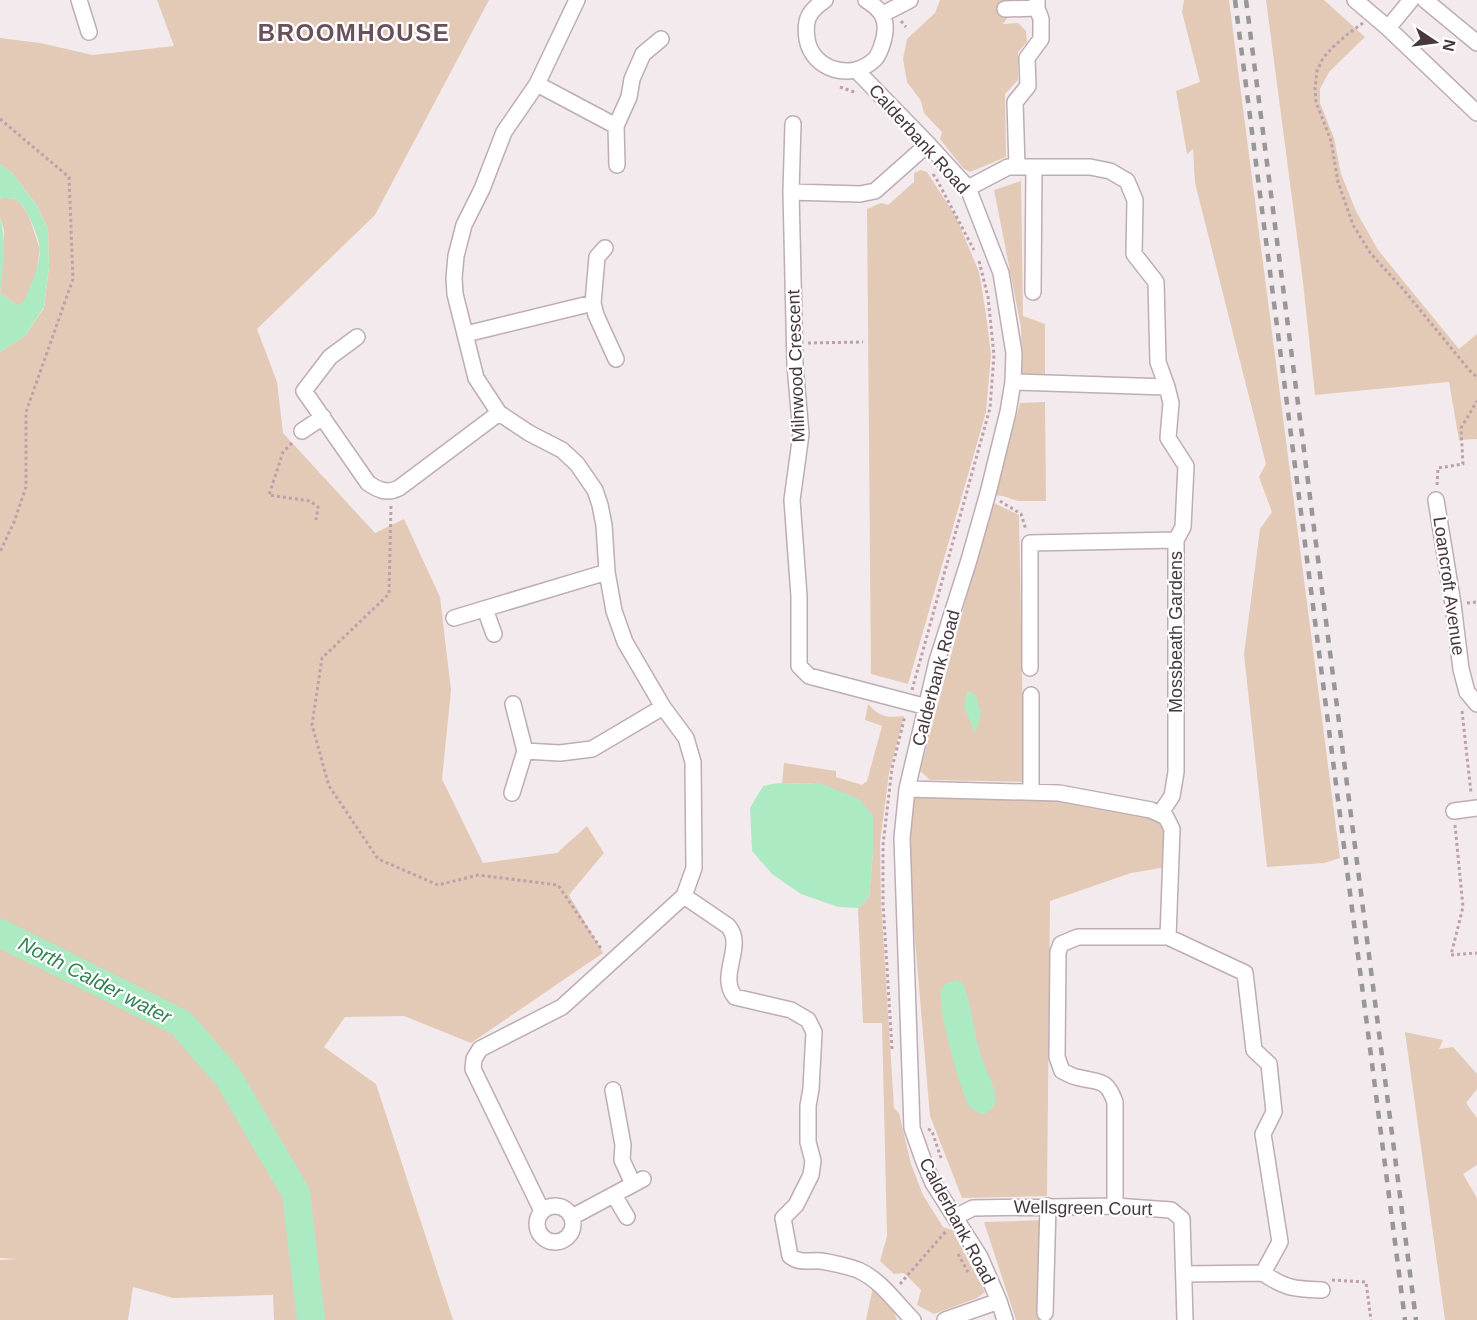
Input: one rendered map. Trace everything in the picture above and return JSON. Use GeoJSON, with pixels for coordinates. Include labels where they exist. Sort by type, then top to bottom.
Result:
{"type":"FeatureCollection","features":[{"type":"Feature","properties":{"kind":"street"},"geometry":{"type":"LineString","coordinates":[[79,0],[89,32]]}},
{"type":"Feature","properties":{"kind":"street"},"geometry":{"type":"LineString","coordinates":[[542,1211],[473,1069],[474,1059],[480,1049],[562,1007],[684,896],[694,868],[693,762],[686,738],[663,707],[625,642],[614,611],[607,572],[604,525],[595,490],[577,464],[562,450],[529,433],[499,413],[476,378],[455,294],[456,256],[464,225],[482,189],[504,132],[537,84],[577,0]]}},
{"type":"Feature","properties":{"kind":"street"},"geometry":{"type":"LineString","coordinates":[[825,0],[813,8],[807,20],[808,46],[815,59],[826,67],[840,72],[857,71],[876,59],[881,48],[885,31],[883,14],[866,0]]}},
{"type":"Feature","properties":{"kind":"street"},"geometry":{"type":"LineString","coordinates":[[883,14],[910,0]]}},
{"type":"Feature","properties":{"kind":"street"},"geometry":{"type":"LineString","coordinates":[[1355,0],[1388,28],[1477,113]]}},
{"type":"Feature","properties":{"kind":"street"},"geometry":{"type":"LineString","coordinates":[[1388,28],[1411,0]]}},
{"type":"Feature","properties":{"kind":"street"},"geometry":{"type":"LineString","coordinates":[[1425,0],[1477,43]]}},
{"type":"Feature","properties":{"kind":"street"},"geometry":{"type":"LineString","coordinates":[[1005,9],[1037,4],[1041,19],[1041,39],[1027,58],[1028,86],[1016,102],[1017,167]]}},
{"type":"Feature","properties":{"kind":"street"},"geometry":{"type":"LineString","coordinates":[[617,165],[615,126],[629,97],[632,79],[643,54],[661,39]]}},
{"type":"Feature","properties":{"kind":"street","name":"Calderbank Road"},"geometry":{"type":"LineString","coordinates":[[857,71],[923,150],[968,188],[1001,273],[1014,353],[1013,382],[1008,412],[969,560],[937,661],[907,789],[902,837],[912,1128],[928,1173],[980,1257],[1005,1320]]}},
{"type":"Feature","properties":{"kind":"street"},"geometry":{"type":"LineString","coordinates":[[537,84],[615,126]]}},
{"type":"Feature","properties":{"kind":"street","name":"Milnwood Crescent"},"geometry":{"type":"LineString","coordinates":[[793,124],[791,192],[795,365],[801,434],[792,500],[799,596],[799,666],[809,676],[927,707]]}},
{"type":"Feature","properties":{"kind":"street"},"geometry":{"type":"LineString","coordinates":[[791,192],[860,194],[875,191],[923,150]]}},
{"type":"Feature","properties":{"kind":"street","name":"Mossbeath Gardens"},"geometry":{"type":"LineString","coordinates":[[968,188],[1008,167],[1090,167],[1110,171],[1127,182],[1135,200],[1134,254],[1156,282],[1158,362],[1171,403],[1168,438],[1186,466],[1183,527],[1176,540],[1176,772],[1172,796],[1160,814]]}},
{"type":"Feature","properties":{"kind":"street"},"geometry":{"type":"LineString","coordinates":[[1033,292],[1034,167]]}},
{"type":"Feature","properties":{"kind":"street"},"geometry":{"type":"LineString","coordinates":[[605,248],[597,257],[593,303],[616,359]]}},
{"type":"Feature","properties":{"kind":"street"},"geometry":{"type":"LineString","coordinates":[[466,334],[593,303]]}},
{"type":"Feature","properties":{"kind":"street"},"geometry":{"type":"LineString","coordinates":[[357,337],[330,357],[304,391],[368,483],[378,490],[392,492],[399,488],[499,413]]}},
{"type":"Feature","properties":{"kind":"street"},"geometry":{"type":"LineString","coordinates":[[1013,382],[1167,387]]}},
{"type":"Feature","properties":{"kind":"street"},"geometry":{"type":"LineString","coordinates":[[302,431],[322,417]]}},
{"type":"Feature","properties":{"kind":"street","name":"Loancroft Avenue"},"geometry":{"type":"LineString","coordinates":[[1436,500],[1461,669],[1469,705]]}},
{"type":"Feature","properties":{"kind":"street"},"geometry":{"type":"LineString","coordinates":[[1030,668],[1030,543],[1176,540]]}},
{"type":"Feature","properties":{"kind":"street"},"geometry":{"type":"LineString","coordinates":[[454,618],[607,572]]}},
{"type":"Feature","properties":{"kind":"street"},"geometry":{"type":"LineString","coordinates":[[485,609],[494,634]]}},
{"type":"Feature","properties":{"kind":"street"},"geometry":{"type":"LineString","coordinates":[[1031,695],[1031,792]]}},
{"type":"Feature","properties":{"kind":"street"},"geometry":{"type":"LineString","coordinates":[[512,793],[525,751],[513,704]]}},
{"type":"Feature","properties":{"kind":"street"},"geometry":{"type":"LineString","coordinates":[[525,751],[560,753],[592,748],[663,707]]}},
{"type":"Feature","properties":{"kind":"street"},"geometry":{"type":"LineString","coordinates":[[907,789],[1059,793],[1151,810],[1166,817],[1172,829],[1168,937]]}},
{"type":"Feature","properties":{"kind":"street"},"geometry":{"type":"LineString","coordinates":[[1454,811],[1475,808]]}},
{"type":"Feature","properties":{"kind":"street"},"geometry":{"type":"LineString","coordinates":[[684,896],[733,931],[735,940],[728,981],[735,997],[791,1010],[808,1020],[814,1032],[808,1106],[808,1142],[813,1161],[811,1175],[796,1204],[783,1218],[790,1256],[796,1261],[820,1261],[860,1271],[890,1294],[913,1320]]}},
{"type":"Feature","properties":{"kind":"street"},"geometry":{"type":"LineString","coordinates":[[1115,1206],[1115,1102],[1111,1090],[1100,1081],[1074,1077],[1062,1071],[1057,1057],[1058,952],[1061,944],[1078,937],[1168,937],[1245,972],[1254,1050],[1269,1064],[1274,1112],[1263,1134],[1280,1242],[1263,1273]]}},
{"type":"Feature","properties":{"kind":"street"},"geometry":{"type":"LineString","coordinates":[[572,1217],[638,1181],[622,1160],[622,1145],[613,1090]]}},
{"type":"Feature","properties":{"kind":"street"},"geometry":{"type":"LineString","coordinates":[[614,1195],[627,1217]]}},
{"type":"Feature","properties":{"kind":"street"},"geometry":{"type":"LineString","coordinates":[[559,1206],[569,1212],[573,1228],[566,1238],[555,1242],[544,1238],[538,1228],[542,1211],[559,1206]]}},
{"type":"Feature","properties":{"kind":"street"},"geometry":{"type":"LineString","coordinates":[[1046,1313],[1048,1206]]}},
{"type":"Feature","properties":{"kind":"street","name":"Wellsgreen Court"},"geometry":{"type":"LineString","coordinates":[[956,1219],[973,1208],[1115,1206],[1171,1210],[1182,1220],[1185,1320]]}},
{"type":"Feature","properties":{"kind":"street"},"geometry":{"type":"LineString","coordinates":[[1184,1274],[1263,1273],[1278,1284],[1296,1289],[1322,1290]]}},
{"type":"Feature","properties":{"kind":"street"},"geometry":{"type":"LineString","coordinates":[[945,1320],[999,1301]]}},
{"type":"Feature","properties":{"kind":"path"},"geometry":{"type":"LineString","coordinates":[[1374,16],[1334,46],[1323,58],[1317,71],[1316,102],[1331,141],[1338,182],[1353,225],[1371,254],[1477,377]]}},
{"type":"Feature","properties":{"kind":"path"},"geometry":{"type":"LineString","coordinates":[[837,85],[858,93]]}},
{"type":"Feature","properties":{"kind":"path"},"geometry":{"type":"LineString","coordinates":[[0,119],[69,177],[73,279],[26,412],[26,487],[14,522],[0,552]]}},
{"type":"Feature","properties":{"kind":"path"},"geometry":{"type":"LineString","coordinates":[[893,1058],[883,903],[883,845],[892,768],[908,702],[990,408],[994,355],[988,297],[977,255],[923,150]]}},
{"type":"Feature","properties":{"kind":"path"},"geometry":{"type":"LineString","coordinates":[[795,344],[863,342]]}},
{"type":"Feature","properties":{"kind":"path"},"geometry":{"type":"LineString","coordinates":[[1436,500],[1438,468],[1463,464],[1461,428],[1477,401]]}},
{"type":"Feature","properties":{"kind":"path"},"geometry":{"type":"LineString","coordinates":[[302,431],[283,452],[269,495],[310,501],[318,507],[316,520]]}},
{"type":"Feature","properties":{"kind":"path"},"geometry":{"type":"LineString","coordinates":[[392,492],[389,594],[322,658],[312,725],[329,786],[378,859],[438,885],[478,875],[558,885],[611,964]]}},
{"type":"Feature","properties":{"kind":"path"},"geometry":{"type":"LineString","coordinates":[[988,493],[1021,514],[1030,543]]}},
{"type":"Feature","properties":{"kind":"path"},"geometry":{"type":"LineString","coordinates":[[1469,705],[1475,808]]}},
{"type":"Feature","properties":{"kind":"path"},"geometry":{"type":"LineString","coordinates":[[1454,811],[1463,907],[1450,955],[1477,953]]}},
{"type":"Feature","properties":{"kind":"path"},"geometry":{"type":"LineString","coordinates":[[912,1120],[932,1131],[943,1164]]}},
{"type":"Feature","properties":{"kind":"path"},"geometry":{"type":"LineString","coordinates":[[890,1294],[956,1219]]}},
{"type":"Feature","properties":{"kind":"shaded area"},"geometry":{"type":"Polygon","coordinates":[[[157,0],[489,0],[375,215],[257,329],[277,382],[283,433],[375,533],[404,519],[440,597],[451,690],[442,779],[483,863],[557,853],[587,826],[604,853],[569,895],[603,953],[471,1043],[404,1016],[345,1017],[324,1047],[376,1084],[453,1320],[274,1320],[273,1295],[173,1298],[133,1287],[128,1320],[0,1320],[0,1260],[18,1259],[0,1258],[0,352],[25,336],[44,308],[49,267],[48,229],[36,204],[12,173],[0,164],[0,38],[40,43],[93,55],[174,46],[157,0]]]}},
{"type":"Feature","properties":{"kind":"shaded area"},"geometry":{"type":"Polygon","coordinates":[[[940,0],[1020,0],[1003,24],[1018,23],[1026,31],[1027,42],[1018,52],[1018,80],[1005,94],[1006,157],[970,172],[963,168],[940,139],[942,132],[924,113],[921,101],[907,82],[903,59],[907,39],[935,13],[940,0]]]}},
{"type":"Feature","properties":{"kind":"shaded area"},"geometry":{"type":"Polygon","coordinates":[[[1184,0],[1229,0],[1340,858],[1324,863],[1267,867],[1244,654],[1260,529],[1272,512],[1259,477],[1266,464],[1195,183],[1193,149],[1187,154],[1176,91],[1200,82],[1182,12],[1184,0]]]}},
{"type":"Feature","properties":{"kind":"shaded area"},"geometry":{"type":"Polygon","coordinates":[[[1266,0],[1324,0],[1365,37],[1329,72],[1320,89],[1320,103],[1334,138],[1341,174],[1356,211],[1378,250],[1459,349],[1477,334],[1477,439],[1459,440],[1449,382],[1315,395],[1303,282],[1266,0]]]}},
{"type":"Feature","properties":{"kind":"shaded area"},"geometry":{"type":"Polygon","coordinates":[[[0,164],[12,173],[36,204],[48,229],[49,267],[44,307],[25,336],[0,352],[0,293],[17,305],[24,301],[36,271],[40,252],[33,225],[22,205],[12,199],[0,199],[0,164]]]}},
{"type":"Feature","properties":{"kind":"shaded area"},"geometry":{"type":"Polygon","coordinates":[[[921,170],[927,172],[956,217],[979,272],[991,355],[986,412],[908,684],[871,674],[867,209],[881,203],[888,205],[914,182],[914,173],[921,170]]]}},
{"type":"Feature","properties":{"kind":"shaded area"},"geometry":{"type":"Polygon","coordinates":[[[1021,181],[1023,316],[1045,324],[1045,378],[1028,377],[1022,373],[1021,327],[994,190],[1021,181]]]}},
{"type":"Feature","properties":{"kind":"shaded area"},"geometry":{"type":"Polygon","coordinates":[[[4,197],[18,200],[28,214],[40,249],[36,275],[24,302],[17,305],[0,293],[4,230],[0,217],[0,199],[4,197]]]}},
{"type":"Feature","properties":{"kind":"shaded area"},"geometry":{"type":"Polygon","coordinates":[[[0,217],[4,245],[0,293],[0,217]]]}},
{"type":"Feature","properties":{"kind":"shaded area"},"geometry":{"type":"Polygon","coordinates":[[[1045,402],[1046,501],[1018,501],[994,495],[1020,403],[1045,402]]]}},
{"type":"Feature","properties":{"kind":"shaded area"},"geometry":{"type":"Polygon","coordinates":[[[992,502],[1019,515],[1024,782],[930,780],[920,771],[992,502]]]}},
{"type":"Feature","properties":{"kind":"shaded area"},"geometry":{"type":"Polygon","coordinates":[[[967,691],[976,695],[981,715],[975,734],[964,706],[967,691]]]}},
{"type":"Feature","properties":{"kind":"shaded area"},"geometry":{"type":"Polygon","coordinates":[[[868,704],[884,716],[904,716],[889,773],[880,843],[881,901],[894,1108],[899,1113],[911,1164],[923,1195],[943,1227],[952,1230],[985,1292],[977,1298],[934,1314],[917,1305],[921,1290],[904,1273],[894,1274],[880,1261],[887,1236],[882,1023],[863,1023],[858,908],[869,897],[873,816],[822,784],[782,783],[784,763],[836,771],[836,777],[862,785],[867,781],[882,726],[865,720],[868,704]]]}},
{"type":"Feature","properties":{"kind":"shaded area"},"geometry":{"type":"Polygon","coordinates":[[[778,783],[822,784],[859,799],[873,816],[869,897],[858,908],[838,907],[801,894],[772,874],[752,851],[750,808],[763,786],[778,783]]]}},
{"type":"Feature","properties":{"kind":"shaded area"},"geometry":{"type":"Polygon","coordinates":[[[914,795],[1062,797],[1150,814],[1164,823],[1167,867],[1131,873],[1050,901],[1047,1196],[962,1198],[930,1116],[911,893],[909,833],[914,795]]]}},
{"type":"Feature","properties":{"kind":"shaded area"},"geometry":{"type":"Polygon","coordinates":[[[956,980],[963,983],[966,991],[978,1046],[993,1088],[994,1104],[985,1114],[971,1108],[967,1102],[954,1063],[944,1021],[941,989],[945,984],[956,980]]]}},
{"type":"Feature","properties":{"kind":"shaded area"},"geometry":{"type":"Polygon","coordinates":[[[1405,1032],[1443,1040],[1439,1049],[1453,1047],[1477,1074],[1477,1089],[1466,1103],[1477,1118],[1477,1165],[1463,1174],[1477,1198],[1477,1320],[1445,1320],[1405,1032]]]}},
{"type":"Feature","properties":{"kind":"shaded area"},"geometry":{"type":"Polygon","coordinates":[[[1046,1220],[1043,1320],[1016,1320],[984,1222],[1046,1220]]]}},
{"type":"Feature","properties":{"kind":"shaded area"},"geometry":{"type":"Polygon","coordinates":[[[873,1287],[892,1307],[897,1320],[866,1320],[873,1287]]]}},
{"type":"Feature","properties":{"kind":"waterway","name":"North Calder water"},"geometry":{"type":"LineString","coordinates":[[0,933],[181,1023],[228,1077],[296,1193],[311,1320]]}},
{"type":"Feature","properties":{"kind":"railway"},"geometry":{"type":"LineString","coordinates":[[1235,0],[1405,1320]]}},
{"type":"Feature","properties":{"kind":"railway"},"geometry":{"type":"LineString","coordinates":[[1246,0],[1416,1320]]}},
{"type":"Feature","properties":{"kind":"district","name":"BROOMHOUSE"},"geometry":{"type":"Point","coordinates":[354,32]}}]}
